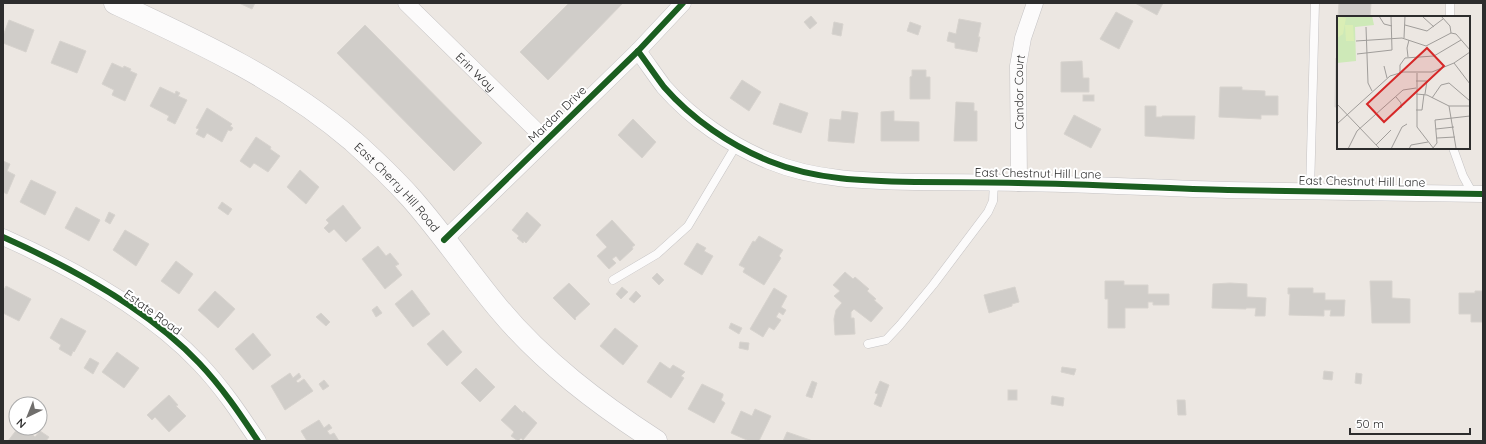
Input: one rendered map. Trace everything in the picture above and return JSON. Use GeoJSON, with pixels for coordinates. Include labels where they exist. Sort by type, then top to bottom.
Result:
{"type":"FeatureCollection","features":[{"type":"Feature","properties":{"kind":"main road","name":"East Cherry Hill Road"},"geometry":{"type":"LineString","coordinates":[[114,3],[225,55],[280,87],[316,112],[353,141],[412,199],[500,310],[531,343],[570,379],[618,416],[656,441]]}},
{"type":"Feature","properties":{"kind":"street","name":"Erin Way"},"geometry":{"type":"LineString","coordinates":[[406,3],[546,140]]}},
{"type":"Feature","properties":{"kind":"street","name":"Mardan Drive"},"geometry":{"type":"LineString","coordinates":[[444,240],[638,51],[683,3]]}},
{"type":"Feature","properties":{"kind":"street","name":"Candor Court"},"geometry":{"type":"LineString","coordinates":[[1019,183],[1018,66],[1022,38],[1036,3]]}},
{"type":"Feature","properties":{"kind":"street","name":"East Chestnut Hill Lane"},"geometry":{"type":"LineString","coordinates":[[638,51],[664,87],[687,111],[716,132],[770,161],[830,178],[885,182],[1019,183],[1478,194]]}},
{"type":"Feature","properties":{"kind":"street","name":"Estate Road"},"geometry":{"type":"LineString","coordinates":[[3,237],[83,278],[134,309],[169,336],[199,363],[228,398],[258,441]]}},
{"type":"Feature","properties":{"kind":"lane"},"geometry":{"type":"LineString","coordinates":[[1310,191],[1315,3]]}},
{"type":"Feature","properties":{"kind":"lane"},"geometry":{"type":"LineString","coordinates":[[1450,3],[1450,16]]}},
{"type":"Feature","properties":{"kind":"lane"},"geometry":{"type":"LineString","coordinates":[[613,280],[657,254],[688,226],[737,144]]}},
{"type":"Feature","properties":{"kind":"lane"},"geometry":{"type":"LineString","coordinates":[[1453,149],[1463,176],[1478,194]]}},
{"type":"Feature","properties":{"kind":"lane"},"geometry":{"type":"LineString","coordinates":[[868,344],[886,340],[933,285],[988,212],[993,201],[994,183]]}},
{"type":"Feature","properties":{"kind":"building"},"geometry":{"type":"Polygon","coordinates":[[[239,3],[255,3],[252,9],[239,3]]]}},
{"type":"Feature","properties":{"kind":"building"},"geometry":{"type":"Polygon","coordinates":[[[569,3],[623,3],[548,80],[520,52],[569,3]]]}},
{"type":"Feature","properties":{"kind":"building"},"geometry":{"type":"Polygon","coordinates":[[[1135,3],[1163,3],[1157,15],[1135,3]]]}},
{"type":"Feature","properties":{"kind":"building"},"geometry":{"type":"Polygon","coordinates":[[[1339,3],[1371,3],[1370,16],[1338,16],[1339,3]]]}},
{"type":"Feature","properties":{"kind":"building"},"geometry":{"type":"Polygon","coordinates":[[[1116,12],[1133,21],[1119,49],[1100,39],[1116,12]]]}},
{"type":"Feature","properties":{"kind":"building"},"geometry":{"type":"Polygon","coordinates":[[[811,16],[817,23],[810,29],[804,22],[811,16]]]}},
{"type":"Feature","properties":{"kind":"building"},"geometry":{"type":"Polygon","coordinates":[[[959,19],[981,23],[977,52],[955,48],[955,43],[947,41],[949,32],[956,34],[959,19]]]}},
{"type":"Feature","properties":{"kind":"building"},"geometry":{"type":"Polygon","coordinates":[[[9,20],[34,30],[26,52],[3,43],[3,36],[9,20]]]}},
{"type":"Feature","properties":{"kind":"building"},"geometry":{"type":"Polygon","coordinates":[[[834,22],[843,24],[841,36],[832,34],[834,22]]]}},
{"type":"Feature","properties":{"kind":"building"},"geometry":{"type":"Polygon","coordinates":[[[910,22],[921,26],[918,35],[907,31],[910,22]]]}},
{"type":"Feature","properties":{"kind":"building"},"geometry":{"type":"Polygon","coordinates":[[[365,25],[482,143],[454,171],[337,53],[365,25]]]}},
{"type":"Feature","properties":{"kind":"building"},"geometry":{"type":"Polygon","coordinates":[[[60,41],[86,51],[77,73],[51,63],[60,41]]]}},
{"type":"Feature","properties":{"kind":"building"},"geometry":{"type":"Polygon","coordinates":[[[1336,58],[1337,58],[1337,107],[1335,107],[1336,58]]]}},
{"type":"Feature","properties":{"kind":"building"},"geometry":{"type":"Polygon","coordinates":[[[1082,61],[1083,78],[1089,78],[1089,92],[1061,92],[1061,62],[1082,61]]]}},
{"type":"Feature","properties":{"kind":"building"},"geometry":{"type":"Polygon","coordinates":[[[112,63],[123,68],[124,66],[131,69],[130,71],[137,74],[125,101],[112,95],[114,90],[102,84],[112,63]]]}},
{"type":"Feature","properties":{"kind":"building"},"geometry":{"type":"Polygon","coordinates":[[[912,70],[926,70],[926,77],[930,77],[930,99],[910,99],[910,77],[912,76],[912,70]]]}},
{"type":"Feature","properties":{"kind":"building"},"geometry":{"type":"Polygon","coordinates":[[[742,80],[761,92],[749,111],[730,98],[742,80]]]}},
{"type":"Feature","properties":{"kind":"building"},"geometry":{"type":"Polygon","coordinates":[[[160,87],[175,94],[176,91],[180,93],[178,96],[187,100],[175,124],[167,120],[169,116],[150,106],[160,87]]]}},
{"type":"Feature","properties":{"kind":"building"},"geometry":{"type":"Polygon","coordinates":[[[1220,87],[1242,87],[1242,90],[1265,91],[1265,96],[1278,96],[1278,115],[1261,115],[1261,119],[1219,117],[1220,87]]]}},
{"type":"Feature","properties":{"kind":"building"},"geometry":{"type":"Polygon","coordinates":[[[1083,95],[1094,95],[1094,101],[1083,101],[1083,95]]]}},
{"type":"Feature","properties":{"kind":"building"},"geometry":{"type":"Polygon","coordinates":[[[956,102],[974,103],[974,111],[977,111],[977,141],[954,141],[956,102]]]}},
{"type":"Feature","properties":{"kind":"building"},"geometry":{"type":"Polygon","coordinates":[[[780,103],[808,113],[801,133],[773,124],[780,103]]]}},
{"type":"Feature","properties":{"kind":"building"},"geometry":{"type":"Polygon","coordinates":[[[1145,106],[1156,106],[1156,117],[1195,116],[1194,139],[1145,136],[1145,106]]]}},
{"type":"Feature","properties":{"kind":"building"},"geometry":{"type":"Polygon","coordinates":[[[207,108],[232,124],[230,126],[233,128],[231,131],[228,130],[222,142],[207,133],[204,138],[196,134],[199,129],[196,128],[207,108]]]}},
{"type":"Feature","properties":{"kind":"building"},"geometry":{"type":"Polygon","coordinates":[[[842,111],[858,113],[854,143],[828,141],[830,119],[841,120],[842,111]]]}},
{"type":"Feature","properties":{"kind":"building"},"geometry":{"type":"Polygon","coordinates":[[[894,111],[894,121],[919,122],[919,141],[881,141],[881,112],[894,111]]]}},
{"type":"Feature","properties":{"kind":"building"},"geometry":{"type":"Polygon","coordinates":[[[1074,115],[1101,129],[1091,148],[1064,134],[1074,115]]]}},
{"type":"Feature","properties":{"kind":"building"},"geometry":{"type":"Polygon","coordinates":[[[633,119],[656,142],[642,158],[618,135],[633,119]]]}},
{"type":"Feature","properties":{"kind":"building"},"geometry":{"type":"Polygon","coordinates":[[[256,137],[271,147],[270,149],[280,156],[268,172],[254,163],[250,168],[240,161],[256,137]]]}},
{"type":"Feature","properties":{"kind":"building"},"geometry":{"type":"Polygon","coordinates":[[[3,161],[10,164],[7,171],[15,175],[7,194],[3,192],[3,161]]]}},
{"type":"Feature","properties":{"kind":"building"},"geometry":{"type":"Polygon","coordinates":[[[300,170],[319,187],[306,204],[287,187],[300,170]]]}},
{"type":"Feature","properties":{"kind":"building"},"geometry":{"type":"Polygon","coordinates":[[[31,180],[56,192],[45,215],[20,202],[31,180]]]}},
{"type":"Feature","properties":{"kind":"building"},"geometry":{"type":"Polygon","coordinates":[[[222,202],[232,209],[228,215],[218,208],[222,202]]]}},
{"type":"Feature","properties":{"kind":"building"},"geometry":{"type":"Polygon","coordinates":[[[343,205],[361,228],[346,242],[334,229],[329,233],[324,228],[329,223],[326,220],[343,205]]]}},
{"type":"Feature","properties":{"kind":"building"},"geometry":{"type":"Polygon","coordinates":[[[76,207],[100,220],[89,241],[65,228],[76,207]]]}},
{"type":"Feature","properties":{"kind":"building"},"geometry":{"type":"Polygon","coordinates":[[[109,212],[115,215],[110,224],[105,221],[109,212]]]}},
{"type":"Feature","properties":{"kind":"building"},"geometry":{"type":"Polygon","coordinates":[[[527,212],[541,225],[526,243],[524,241],[523,243],[517,238],[519,236],[512,230],[527,212]]]}},
{"type":"Feature","properties":{"kind":"building"},"geometry":{"type":"Polygon","coordinates":[[[612,220],[635,245],[632,247],[633,249],[620,261],[616,256],[612,259],[616,263],[609,269],[597,256],[607,247],[596,235],[612,220]]]}},
{"type":"Feature","properties":{"kind":"building"},"geometry":{"type":"Polygon","coordinates":[[[125,230],[149,244],[136,266],[113,250],[125,230]]]}},
{"type":"Feature","properties":{"kind":"building"},"geometry":{"type":"Polygon","coordinates":[[[759,236],[783,250],[779,256],[781,258],[764,285],[743,272],[745,268],[739,265],[753,241],[755,242],[759,236]]]}},
{"type":"Feature","properties":{"kind":"building"},"geometry":{"type":"Polygon","coordinates":[[[697,243],[706,248],[704,251],[713,256],[702,275],[684,264],[697,243]]]}},
{"type":"Feature","properties":{"kind":"building"},"geometry":{"type":"Polygon","coordinates":[[[378,246],[386,256],[390,253],[399,264],[395,266],[402,275],[385,289],[362,259],[378,246]]]}},
{"type":"Feature","properties":{"kind":"building"},"geometry":{"type":"Polygon","coordinates":[[[176,261],[193,274],[179,294],[161,281],[176,261]]]}},
{"type":"Feature","properties":{"kind":"building"},"geometry":{"type":"Polygon","coordinates":[[[845,272],[853,279],[855,277],[869,289],[867,291],[883,308],[871,322],[854,309],[851,312],[851,318],[854,318],[855,334],[835,335],[834,319],[836,310],[842,303],[834,296],[840,291],[833,285],[845,272]]]}},
{"type":"Feature","properties":{"kind":"building"},"geometry":{"type":"Polygon","coordinates":[[[657,273],[664,280],[659,285],[652,278],[657,273]]]}},
{"type":"Feature","properties":{"kind":"building"},"geometry":{"type":"Polygon","coordinates":[[[1105,281],[1124,281],[1124,285],[1148,285],[1148,294],[1169,294],[1169,305],[1153,305],[1153,302],[1148,302],[1148,308],[1125,308],[1125,328],[1108,328],[1108,299],[1105,299],[1105,281]]]}},
{"type":"Feature","properties":{"kind":"building"},"geometry":{"type":"Polygon","coordinates":[[[1370,281],[1392,281],[1392,298],[1410,299],[1410,323],[1372,323],[1370,281]]]}},
{"type":"Feature","properties":{"kind":"building"},"geometry":{"type":"Polygon","coordinates":[[[569,283],[590,304],[575,318],[575,320],[553,298],[569,283]]]}},
{"type":"Feature","properties":{"kind":"building"},"geometry":{"type":"Polygon","coordinates":[[[1213,284],[1247,284],[1247,297],[1266,298],[1265,316],[1255,316],[1256,308],[1212,308],[1213,284]]]}},
{"type":"Feature","properties":{"kind":"building"},"geometry":{"type":"Polygon","coordinates":[[[6,286],[31,299],[19,321],[3,313],[3,292],[6,286]]]}},
{"type":"Feature","properties":{"kind":"building"},"geometry":{"type":"Polygon","coordinates":[[[622,287],[628,292],[621,299],[616,294],[622,287]]]}},
{"type":"Feature","properties":{"kind":"building"},"geometry":{"type":"Polygon","coordinates":[[[1015,287],[1019,302],[1012,304],[1012,306],[989,313],[984,295],[1015,287]]]}},
{"type":"Feature","properties":{"kind":"building"},"geometry":{"type":"Polygon","coordinates":[[[774,288],[787,296],[781,307],[786,310],[783,315],[779,312],[776,317],[781,320],[774,330],[769,327],[763,337],[750,329],[774,288]]]}},
{"type":"Feature","properties":{"kind":"building"},"geometry":{"type":"Polygon","coordinates":[[[1288,288],[1313,288],[1313,293],[1325,293],[1325,300],[1345,300],[1344,316],[1330,316],[1331,310],[1324,310],[1324,316],[1289,315],[1290,294],[1288,294],[1288,288]]]}},
{"type":"Feature","properties":{"kind":"building"},"geometry":{"type":"Polygon","coordinates":[[[412,290],[430,314],[413,327],[395,304],[412,290]]]}},
{"type":"Feature","properties":{"kind":"building"},"geometry":{"type":"Polygon","coordinates":[[[215,291],[235,309],[218,328],[198,310],[215,291]]]}},
{"type":"Feature","properties":{"kind":"building"},"geometry":{"type":"Polygon","coordinates":[[[636,291],[641,296],[634,303],[629,299],[636,291]]]}},
{"type":"Feature","properties":{"kind":"building"},"geometry":{"type":"Polygon","coordinates":[[[1475,291],[1483,291],[1483,322],[1471,322],[1471,314],[1459,314],[1459,293],[1475,293],[1475,291]]]}},
{"type":"Feature","properties":{"kind":"building"},"geometry":{"type":"Polygon","coordinates":[[[377,306],[382,313],[376,317],[372,310],[377,306]]]}},
{"type":"Feature","properties":{"kind":"building"},"geometry":{"type":"Polygon","coordinates":[[[321,313],[330,322],[326,326],[316,317],[321,313]]]}},
{"type":"Feature","properties":{"kind":"building"},"geometry":{"type":"Polygon","coordinates":[[[61,318],[86,331],[71,356],[59,349],[61,345],[50,338],[61,318]]]}},
{"type":"Feature","properties":{"kind":"building"},"geometry":{"type":"Polygon","coordinates":[[[731,323],[742,328],[739,334],[729,328],[731,323]]]}},
{"type":"Feature","properties":{"kind":"building"},"geometry":{"type":"Polygon","coordinates":[[[615,328],[638,346],[623,365],[600,346],[615,328]]]}},
{"type":"Feature","properties":{"kind":"building"},"geometry":{"type":"Polygon","coordinates":[[[443,330],[462,352],[447,366],[427,344],[443,330]]]}},
{"type":"Feature","properties":{"kind":"building"},"geometry":{"type":"Polygon","coordinates":[[[253,333],[271,355],[253,370],[235,349],[253,333]]]}},
{"type":"Feature","properties":{"kind":"building"},"geometry":{"type":"Polygon","coordinates":[[[740,342],[749,343],[748,350],[739,348],[740,342]]]}},
{"type":"Feature","properties":{"kind":"building"},"geometry":{"type":"Polygon","coordinates":[[[117,352],[139,368],[124,388],[102,372],[117,352]]]}},
{"type":"Feature","properties":{"kind":"building"},"geometry":{"type":"Polygon","coordinates":[[[90,358],[99,363],[93,374],[84,368],[90,358]]]}},
{"type":"Feature","properties":{"kind":"building"},"geometry":{"type":"Polygon","coordinates":[[[660,362],[670,369],[673,365],[685,372],[681,376],[684,378],[671,398],[647,382],[660,362]]]}},
{"type":"Feature","properties":{"kind":"building"},"geometry":{"type":"Polygon","coordinates":[[[1062,367],[1076,369],[1074,375],[1061,372],[1062,367]]]}},
{"type":"Feature","properties":{"kind":"building"},"geometry":{"type":"Polygon","coordinates":[[[476,368],[495,387],[480,402],[461,383],[476,368]]]}},
{"type":"Feature","properties":{"kind":"building"},"geometry":{"type":"Polygon","coordinates":[[[1324,371],[1333,372],[1332,380],[1323,379],[1324,371]]]}},
{"type":"Feature","properties":{"kind":"building"},"geometry":{"type":"Polygon","coordinates":[[[290,373],[293,378],[299,373],[301,377],[296,381],[298,383],[304,379],[313,391],[285,410],[271,386],[290,373]]]}},
{"type":"Feature","properties":{"kind":"building"},"geometry":{"type":"Polygon","coordinates":[[[1356,373],[1362,374],[1361,384],[1355,383],[1356,373]]]}},
{"type":"Feature","properties":{"kind":"building"},"geometry":{"type":"Polygon","coordinates":[[[324,380],[329,386],[323,390],[319,384],[324,380]]]}},
{"type":"Feature","properties":{"kind":"building"},"geometry":{"type":"Polygon","coordinates":[[[812,381],[817,383],[812,398],[806,396],[812,381]]]}},
{"type":"Feature","properties":{"kind":"building"},"geometry":{"type":"Polygon","coordinates":[[[880,381],[889,385],[881,407],[874,404],[878,394],[875,393],[880,381]]]}},
{"type":"Feature","properties":{"kind":"building"},"geometry":{"type":"Polygon","coordinates":[[[702,384],[723,394],[721,400],[725,403],[714,423],[688,409],[702,384]]]}},
{"type":"Feature","properties":{"kind":"building"},"geometry":{"type":"Polygon","coordinates":[[[1008,390],[1017,390],[1017,400],[1008,400],[1008,390]]]}},
{"type":"Feature","properties":{"kind":"building"},"geometry":{"type":"Polygon","coordinates":[[[169,395],[178,405],[176,406],[186,416],[169,432],[155,417],[152,420],[147,415],[169,395]]]}},
{"type":"Feature","properties":{"kind":"building"},"geometry":{"type":"Polygon","coordinates":[[[1052,396],[1064,398],[1063,406],[1051,404],[1052,396]]]}},
{"type":"Feature","properties":{"kind":"building"},"geometry":{"type":"Polygon","coordinates":[[[1177,400],[1185,400],[1186,415],[1178,415],[1177,400]]]}},
{"type":"Feature","properties":{"kind":"building"},"geometry":{"type":"Polygon","coordinates":[[[515,405],[537,423],[523,440],[521,438],[518,441],[511,436],[514,432],[501,420],[515,405]]]}},
{"type":"Feature","properties":{"kind":"building"},"geometry":{"type":"Polygon","coordinates":[[[755,409],[771,416],[759,441],[749,441],[731,433],[741,411],[752,416],[755,409]]]}},
{"type":"Feature","properties":{"kind":"building"},"geometry":{"type":"Polygon","coordinates":[[[319,420],[324,428],[329,424],[332,428],[327,431],[330,435],[334,433],[339,441],[307,441],[301,431],[319,420]]]}},
{"type":"Feature","properties":{"kind":"building"},"geometry":{"type":"Polygon","coordinates":[[[787,432],[813,441],[783,441],[787,432]]]}},
{"type":"Feature","properties":{"kind":"building"},"geometry":{"type":"Polygon","coordinates":[[[12,436],[49,437],[46,441],[8,441],[12,436]]]}},
{"type":"Feature","properties":{"kind":"cycle path"},"geometry":{"type":"LineString","coordinates":[[444,240],[638,51],[683,3]]}},
{"type":"Feature","properties":{"kind":"cycle path"},"geometry":{"type":"LineString","coordinates":[[638,51],[664,87],[675,99],[712,130],[754,155],[786,167],[822,176],[896,182],[979,182],[1260,191],[1483,194]]}},
{"type":"Feature","properties":{"kind":"cycle path"},"geometry":{"type":"LineString","coordinates":[[3,237],[81,276],[107,291],[157,325],[179,344],[207,372],[230,401],[258,441]]}}]}
